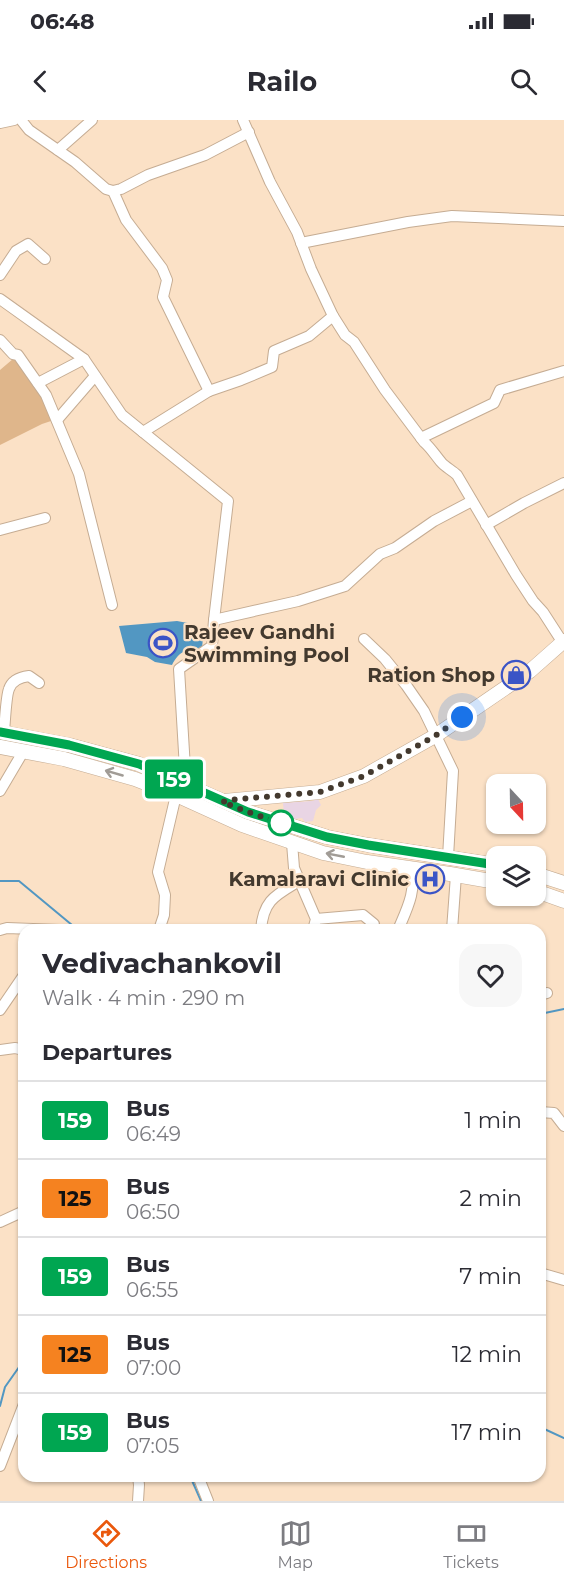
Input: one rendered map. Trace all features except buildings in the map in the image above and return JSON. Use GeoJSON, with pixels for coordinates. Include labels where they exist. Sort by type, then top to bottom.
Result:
{"type":"FeatureCollection","features":[{"type":"Feature","properties":{"kind":"main road"},"geometry":{"type":"LineString","coordinates":[[220,808],[229,800],[320,792],[364,776],[435,736],[530,671],[563,642]]}},
{"type":"Feature","properties":{"kind":"main road"},"geometry":{"type":"LineString","coordinates":[[2,732],[69,745],[139,764],[186,785],[242,825],[323,853],[486,880]]}},
{"type":"Feature","properties":{"kind":"main road"},"geometry":{"type":"LineString","coordinates":[[0,747],[64,759],[125,776],[176,795],[220,808],[248,812],[327,837],[486,863]]}},
{"type":"Feature","properties":{"kind":"main road"},"geometry":{"type":"LineString","coordinates":[[546,877],[564,883]]}},
{"type":"Feature","properties":{"kind":"main road"},"geometry":{"type":"LineString","coordinates":[[546,895],[564,901]]}},
{"type":"Feature","properties":{"kind":"street"},"geometry":{"type":"LineString","coordinates":[[0,123],[14,120]]}},
{"type":"Feature","properties":{"kind":"street"},"geometry":{"type":"LineString","coordinates":[[21,120],[28,130],[75,162],[106,189],[113,190],[121,189],[148,176],[205,155],[249,132]]}},
{"type":"Feature","properties":{"kind":"street"},"geometry":{"type":"LineString","coordinates":[[58,150],[92,120]]}},
{"type":"Feature","properties":{"kind":"street"},"geometry":{"type":"LineString","coordinates":[[243,120],[270,182],[288,212],[333,316],[345,335],[354,342],[385,390],[421,438],[432,448],[442,464],[457,475],[533,601],[563,642]]}},
{"type":"Feature","properties":{"kind":"street"},"geometry":{"type":"LineString","coordinates":[[113,190],[126,220],[162,268],[167,279],[163,297],[209,391]]}},
{"type":"Feature","properties":{"kind":"street"},"geometry":{"type":"LineString","coordinates":[[301,243],[408,222],[452,216],[564,221]]}},
{"type":"Feature","properties":{"kind":"street"},"geometry":{"type":"LineString","coordinates":[[0,275],[16,251],[28,244],[45,259]]}},
{"type":"Feature","properties":{"kind":"street"},"geometry":{"type":"LineString","coordinates":[[0,300],[84,359],[122,415],[228,501],[212,646],[179,669],[186,785]]}},
{"type":"Feature","properties":{"kind":"street"},"geometry":{"type":"LineString","coordinates":[[143,432],[209,391],[272,367],[274,351],[309,336],[333,316]]}},
{"type":"Feature","properties":{"kind":"street"},"geometry":{"type":"LineString","coordinates":[[0,340],[13,354],[18,355],[38,383],[57,420],[79,474],[111,605]]}},
{"type":"Feature","properties":{"kind":"street"},"geometry":{"type":"LineString","coordinates":[[38,383],[84,359]]}},
{"type":"Feature","properties":{"kind":"street"},"geometry":{"type":"LineString","coordinates":[[421,438],[494,403],[500,390],[564,371]]}},
{"type":"Feature","properties":{"kind":"street"},"geometry":{"type":"LineString","coordinates":[[57,420],[95,376]]}},
{"type":"Feature","properties":{"kind":"street"},"geometry":{"type":"LineString","coordinates":[[486,525],[564,483]]}},
{"type":"Feature","properties":{"kind":"street"},"geometry":{"type":"LineString","coordinates":[[214,620],[298,601],[345,586],[380,554],[395,548],[434,521],[472,501]]}},
{"type":"Feature","properties":{"kind":"street"},"geometry":{"type":"LineString","coordinates":[[0,530],[45,518]]}},
{"type":"Feature","properties":{"kind":"street"},"geometry":{"type":"LineString","coordinates":[[364,639],[385,659],[424,711],[453,771],[448,857]]}},
{"type":"Feature","properties":{"kind":"street"},"geometry":{"type":"LineString","coordinates":[[2,732],[9,688],[16,680],[28,676],[39,683]]}},
{"type":"Feature","properties":{"kind":"street"},"geometry":{"type":"LineString","coordinates":[[0,791],[22,752]]}},
{"type":"Feature","properties":{"kind":"street"},"geometry":{"type":"LineString","coordinates":[[161,924],[165,895],[158,872],[176,795]]}},
{"type":"Feature","properties":{"kind":"street"},"geometry":{"type":"LineString","coordinates":[[292,843],[294,868],[315,924]]}},
{"type":"Feature","properties":{"kind":"street"},"geometry":{"type":"LineString","coordinates":[[400,924],[411,898],[412,873],[410,868]]}},
{"type":"Feature","properties":{"kind":"street"},"geometry":{"type":"LineString","coordinates":[[452,924],[456,875]]}},
{"type":"Feature","properties":{"kind":"street"},"geometry":{"type":"LineString","coordinates":[[262,924],[270,899],[299,881]]}},
{"type":"Feature","properties":{"kind":"street"},"geometry":{"type":"LineString","coordinates":[[320,924],[363,915],[374,924]]}},
{"type":"Feature","properties":{"kind":"street"},"geometry":{"type":"LineString","coordinates":[[0,930],[18,929]]}},
{"type":"Feature","properties":{"kind":"street"},"geometry":{"type":"LineString","coordinates":[[0,1010],[18,984]]}},
{"type":"Feature","properties":{"kind":"street"},"geometry":{"type":"LineString","coordinates":[[0,1050],[18,1049]]}},
{"type":"Feature","properties":{"kind":"street"},"geometry":{"type":"LineString","coordinates":[[546,1112],[554,1113],[564,1126]]}},
{"type":"Feature","properties":{"kind":"street"},"geometry":{"type":"LineString","coordinates":[[0,1222],[18,1214]]}},
{"type":"Feature","properties":{"kind":"street"},"geometry":{"type":"LineString","coordinates":[[546,1275],[564,1280]]}},
{"type":"Feature","properties":{"kind":"street"},"geometry":{"type":"LineString","coordinates":[[0,1466],[18,1420]]}},
{"type":"Feature","properties":{"kind":"street"},"geometry":{"type":"LineString","coordinates":[[138,1501],[139,1482]]}},
{"type":"Feature","properties":{"kind":"street"},"geometry":{"type":"LineString","coordinates":[[200,1482],[208,1501]]}},
{"type":"Feature","properties":{"kind":"shaded area"},"geometry":{"type":"Polygon","coordinates":[[[20,353],[57,419],[0,445],[0,370],[20,353]]]}},
{"type":"Feature","properties":{"kind":"shaded area"},"geometry":{"type":"Polygon","coordinates":[[[318,799],[321,805],[316,810],[313,821],[305,822],[302,818],[288,818],[284,815],[283,803],[318,799]]]}},
{"type":"Feature","properties":{"kind":"water","name":"Rajeev Gandhi Swimming Pool"},"geometry":{"type":"Polygon","coordinates":[[[177,621],[193,624],[202,629],[202,648],[184,652],[172,665],[126,653],[119,626],[177,621]]]}},
{"type":"Feature","properties":{"kind":"waterway"},"geometry":{"type":"LineString","coordinates":[[0,881],[19,881],[71,924]]}},
{"type":"Feature","properties":{"kind":"waterway"},"geometry":{"type":"LineString","coordinates":[[546,1013],[564,1009]]}},
{"type":"Feature","properties":{"kind":"waterway"},"geometry":{"type":"LineString","coordinates":[[0,1406],[5,1387],[18,1369]]}},
{"type":"Feature","properties":{"kind":"waterway"},"geometry":{"type":"LineString","coordinates":[[546,1430],[564,1438]]}},
{"type":"Feature","properties":{"kind":"waterway"},"geometry":{"type":"LineString","coordinates":[[193,1482],[201,1501]]}},
{"type":"Feature","properties":{"kind":"bus line","name":"159"},"geometry":{"type":"LineString","coordinates":[[0,732],[69,745],[139,764],[248,812],[327,837],[486,863]]}},
{"type":"Feature","properties":{"kind":"place","name":"Rajeev Gandhi Swimming Pool"},"geometry":{"type":"Point","coordinates":[163,643]}},
{"type":"Feature","properties":{"kind":"place","name":"Ration Shop"},"geometry":{"type":"Point","coordinates":[516,675]}},
{"type":"Feature","properties":{"kind":"place","name":"Kamalaravi Clinic"},"geometry":{"type":"Point","coordinates":[430,879]}},
{"type":"Feature","properties":{"kind":"route"},"geometry":{"type":"LineString","coordinates":[[281,823],[222,802],[320,792],[364,776],[435,736],[462,717]]}}]}
